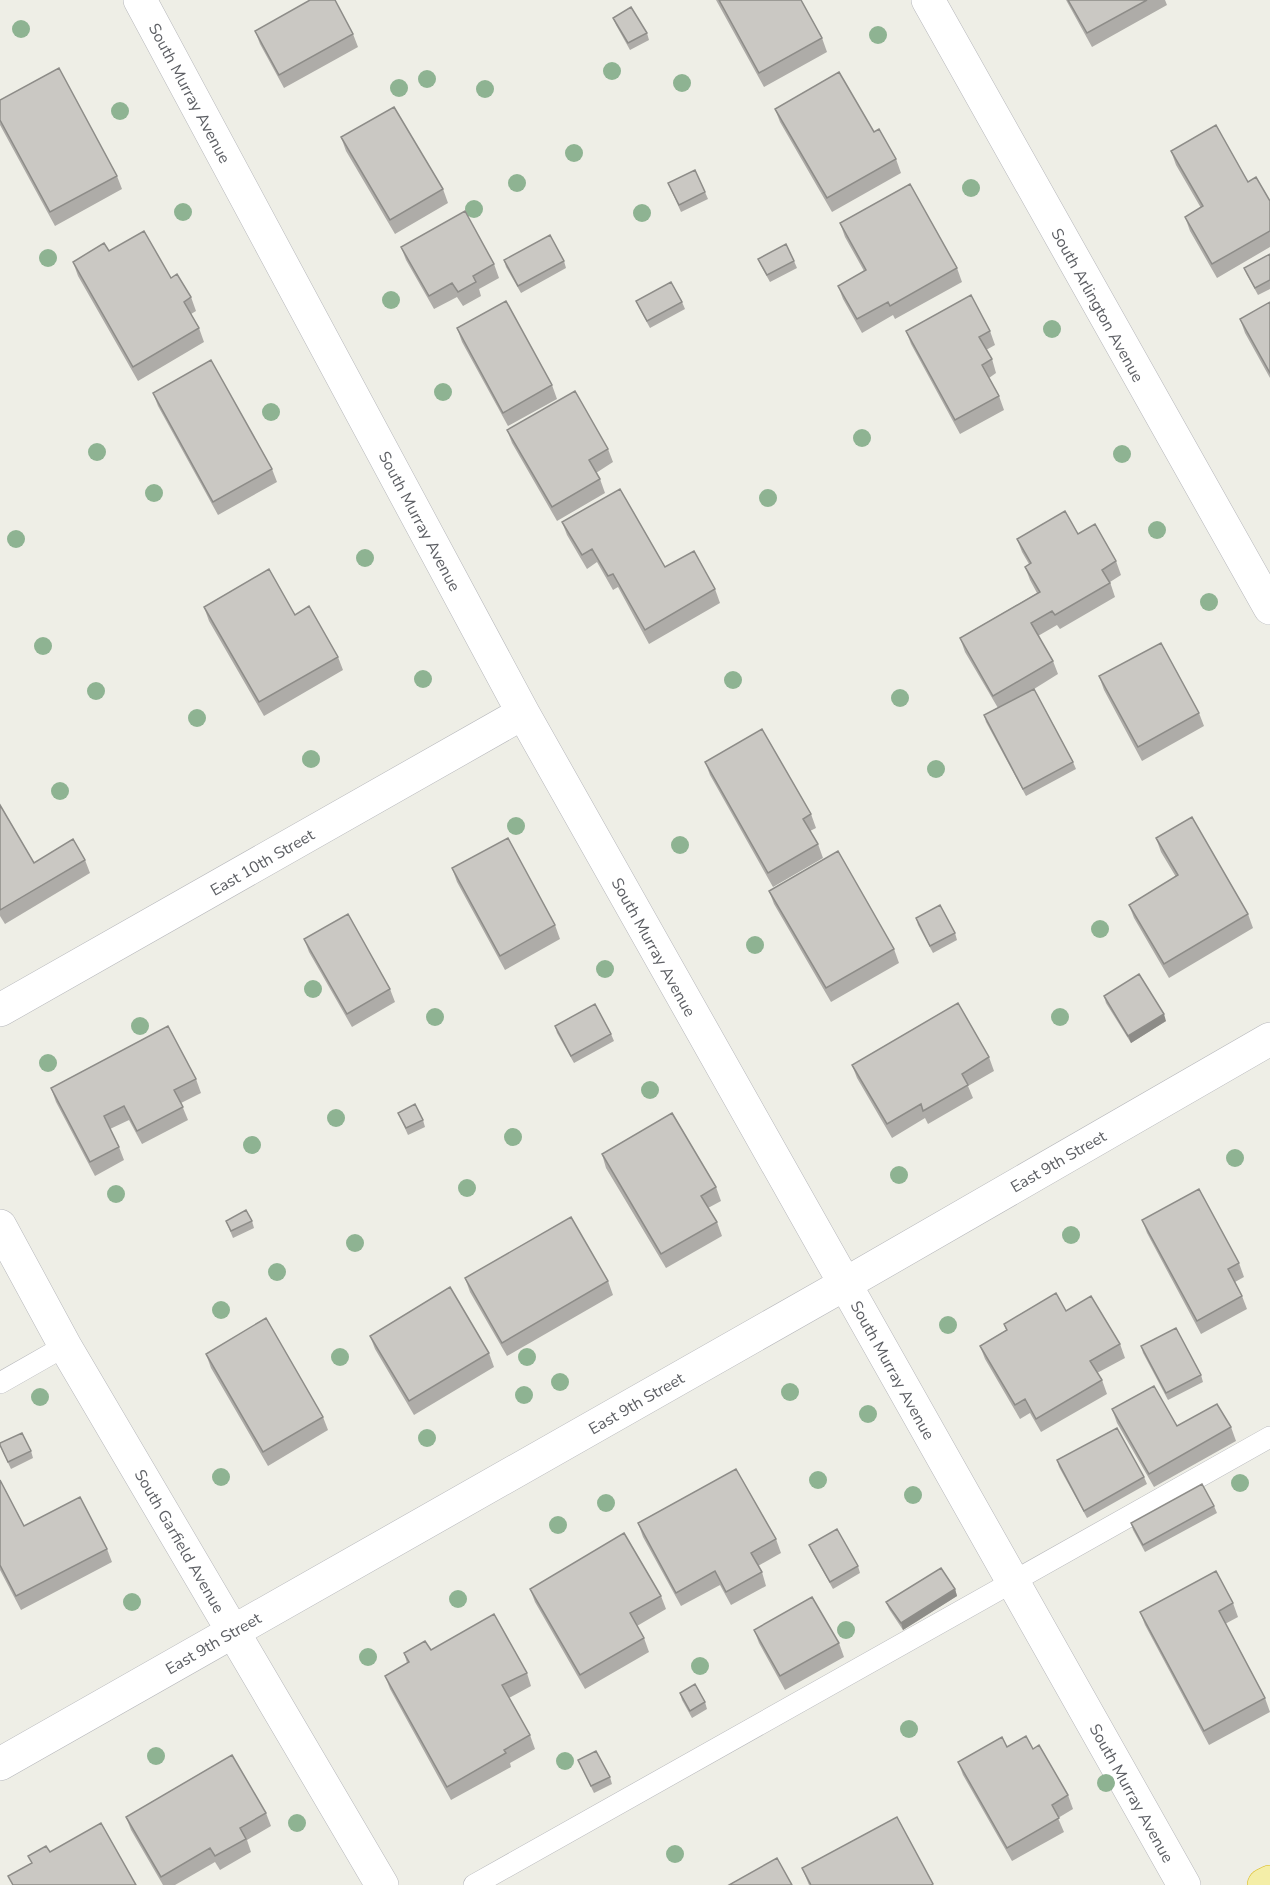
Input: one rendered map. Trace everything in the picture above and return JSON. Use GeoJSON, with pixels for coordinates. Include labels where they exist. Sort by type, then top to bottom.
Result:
{"type":"FeatureCollection","features":[{"type":"Feature","properties":{"kind":"highway"},"geometry":{"type":"LineString","coordinates":[[1264,1885],[1270,1882]]}},
{"type":"Feature","properties":{"kind":"street","name":"South Murray Avenue"},"geometry":{"type":"LineString","coordinates":[[140,0],[523,713],[1184,1885]]}},
{"type":"Feature","properties":{"kind":"street","name":"South Arlington Avenue"},"geometry":{"type":"LineString","coordinates":[[928,0],[1270,609]]}},
{"type":"Feature","properties":{"kind":"street","name":"East 10th Street"},"geometry":{"type":"LineString","coordinates":[[0,1010],[523,713]]}},
{"type":"Feature","properties":{"kind":"street","name":"East 9th Street"},"geometry":{"type":"LineString","coordinates":[[0,1764],[845,1284],[1270,1039]]}},
{"type":"Feature","properties":{"kind":"street","name":"South Garfield Avenue"},"geometry":{"type":"LineString","coordinates":[[0,1226],[65,1346],[382,1885]]}},
{"type":"Feature","properties":{"kind":"lane"},"geometry":{"type":"LineString","coordinates":[[0,1383],[65,1346]]}},
{"type":"Feature","properties":{"kind":"lane"},"geometry":{"type":"LineString","coordinates":[[474,1885],[1270,1437]]}},
{"type":"Feature","properties":{"kind":"building"},"geometry":{"type":"Polygon","coordinates":[[[310,0],[335,0],[353,34],[279,75],[255,31],[310,0]]]}},
{"type":"Feature","properties":{"kind":"building"},"geometry":{"type":"Polygon","coordinates":[[[719,0],[801,0],[822,38],[759,73],[719,0]]]}},
{"type":"Feature","properties":{"kind":"building"},"geometry":{"type":"Polygon","coordinates":[[[1068,0],[1147,0],[1087,33],[1068,0]]]}},
{"type":"Feature","properties":{"kind":"building"},"geometry":{"type":"Polygon","coordinates":[[[631,7],[647,33],[628,43],[613,18],[631,7]]]}},
{"type":"Feature","properties":{"kind":"building"},"geometry":{"type":"Polygon","coordinates":[[[59,68],[117,176],[50,212],[0,120],[0,100],[59,68]]]}},
{"type":"Feature","properties":{"kind":"building"},"geometry":{"type":"Polygon","coordinates":[[[839,72],[874,132],[879,129],[896,159],[827,198],[775,109],[839,72]]]}},
{"type":"Feature","properties":{"kind":"building"},"geometry":{"type":"Polygon","coordinates":[[[394,107],[443,189],[390,220],[341,137],[394,107]]]}},
{"type":"Feature","properties":{"kind":"building"},"geometry":{"type":"Polygon","coordinates":[[[1216,125],[1248,182],[1256,177],[1270,201],[1270,231],[1212,264],[1185,217],[1203,206],[1171,151],[1216,125]]]}},
{"type":"Feature","properties":{"kind":"building"},"geometry":{"type":"Polygon","coordinates":[[[695,170],[705,192],[679,205],[668,183],[695,170]]]}},
{"type":"Feature","properties":{"kind":"building"},"geometry":{"type":"Polygon","coordinates":[[[910,184],[957,268],[890,306],[888,302],[857,319],[838,286],[866,270],[840,223],[910,184]]]}},
{"type":"Feature","properties":{"kind":"building"},"geometry":{"type":"Polygon","coordinates":[[[465,211],[494,264],[473,276],[476,282],[458,292],[452,283],[429,296],[401,247],[465,211]]]}},
{"type":"Feature","properties":{"kind":"building"},"geometry":{"type":"Polygon","coordinates":[[[144,231],[171,278],[177,274],[191,297],[184,302],[199,328],[133,367],[73,262],[104,243],[109,251],[144,231]]]}},
{"type":"Feature","properties":{"kind":"building"},"geometry":{"type":"Polygon","coordinates":[[[550,235],[564,261],[518,286],[504,260],[550,235]]]}},
{"type":"Feature","properties":{"kind":"building"},"geometry":{"type":"Polygon","coordinates":[[[786,244],[794,261],[767,275],[758,259],[786,244]]]}},
{"type":"Feature","properties":{"kind":"building"},"geometry":{"type":"Polygon","coordinates":[[[1270,254],[1270,280],[1255,288],[1244,268],[1270,254]]]}},
{"type":"Feature","properties":{"kind":"building"},"geometry":{"type":"Polygon","coordinates":[[[671,282],[682,302],[647,321],[636,301],[671,282]]]}},
{"type":"Feature","properties":{"kind":"building"},"geometry":{"type":"Polygon","coordinates":[[[971,295],[990,331],[979,337],[992,359],[982,365],[999,396],[955,420],[906,331],[971,295]]]}},
{"type":"Feature","properties":{"kind":"building"},"geometry":{"type":"Polygon","coordinates":[[[506,301],[552,385],[503,413],[457,328],[506,301]]]}},
{"type":"Feature","properties":{"kind":"building"},"geometry":{"type":"Polygon","coordinates":[[[1270,302],[1270,373],[1240,319],[1270,302]]]}},
{"type":"Feature","properties":{"kind":"building"},"geometry":{"type":"Polygon","coordinates":[[[211,360],[272,469],[213,502],[153,393],[211,360]]]}},
{"type":"Feature","properties":{"kind":"building"},"geometry":{"type":"Polygon","coordinates":[[[575,391],[608,449],[589,460],[600,479],[552,507],[507,430],[575,391]]]}},
{"type":"Feature","properties":{"kind":"building"},"geometry":{"type":"Polygon","coordinates":[[[620,489],[665,567],[694,551],[715,589],[645,630],[613,574],[608,576],[592,549],[582,555],[562,522],[620,489]]]}},
{"type":"Feature","properties":{"kind":"building"},"geometry":{"type":"Polygon","coordinates":[[[1065,511],[1078,534],[1095,524],[1116,561],[1102,570],[1110,583],[1055,615],[1052,611],[1031,623],[1053,661],[993,696],[960,638],[1040,592],[1025,567],[1031,563],[1017,539],[1065,511]]]}},
{"type":"Feature","properties":{"kind":"building"},"geometry":{"type":"Polygon","coordinates":[[[269,569],[295,615],[309,606],[338,657],[259,702],[204,607],[269,569]]]}},
{"type":"Feature","properties":{"kind":"building"},"geometry":{"type":"Polygon","coordinates":[[[1161,643],[1199,713],[1138,747],[1099,676],[1161,643]]]}},
{"type":"Feature","properties":{"kind":"building"},"geometry":{"type":"Polygon","coordinates":[[[1034,689],[1073,762],[1023,789],[984,715],[1034,689]]]}},
{"type":"Feature","properties":{"kind":"building"},"geometry":{"type":"Polygon","coordinates":[[[762,729],[811,814],[803,819],[818,844],[768,873],[705,762],[762,729]]]}},
{"type":"Feature","properties":{"kind":"building"},"geometry":{"type":"Polygon","coordinates":[[[0,805],[34,863],[73,839],[85,860],[0,910],[0,805]]]}},
{"type":"Feature","properties":{"kind":"building"},"geometry":{"type":"Polygon","coordinates":[[[1192,817],[1248,914],[1164,964],[1129,905],[1178,875],[1156,838],[1192,817]]]}},
{"type":"Feature","properties":{"kind":"building"},"geometry":{"type":"Polygon","coordinates":[[[508,838],[555,925],[500,956],[452,868],[508,838]]]}},
{"type":"Feature","properties":{"kind":"building"},"geometry":{"type":"Polygon","coordinates":[[[838,851],[894,949],[826,988],[769,891],[838,851]]]}},
{"type":"Feature","properties":{"kind":"building"},"geometry":{"type":"Polygon","coordinates":[[[940,905],[955,933],[930,946],[916,918],[940,905]]]}},
{"type":"Feature","properties":{"kind":"building"},"geometry":{"type":"Polygon","coordinates":[[[348,914],[390,989],[347,1014],[304,939],[348,914]]]}},
{"type":"Feature","properties":{"kind":"building"},"geometry":{"type":"Polygon","coordinates":[[[1139,974],[1164,1014],[1128,1036],[1104,996],[1139,974]]]}},
{"type":"Feature","properties":{"kind":"building"},"geometry":{"type":"Polygon","coordinates":[[[958,1003],[989,1057],[962,1074],[968,1085],[923,1111],[921,1104],[887,1124],[852,1065],[958,1003]]]}},
{"type":"Feature","properties":{"kind":"building"},"geometry":{"type":"Polygon","coordinates":[[[595,1004],[611,1034],[571,1056],[555,1026],[595,1004]]]}},
{"type":"Feature","properties":{"kind":"building"},"geometry":{"type":"Polygon","coordinates":[[[168,1026],[196,1079],[174,1090],[183,1107],[137,1131],[124,1106],[104,1116],[119,1147],[90,1162],[51,1088],[168,1026]]]}},
{"type":"Feature","properties":{"kind":"building"},"geometry":{"type":"Polygon","coordinates":[[[415,1104],[423,1120],[406,1128],[398,1113],[415,1104]]]}},
{"type":"Feature","properties":{"kind":"building"},"geometry":{"type":"Polygon","coordinates":[[[672,1113],[716,1187],[701,1196],[717,1222],[661,1254],[602,1154],[672,1113]]]}},
{"type":"Feature","properties":{"kind":"building"},"geometry":{"type":"Polygon","coordinates":[[[1199,1189],[1239,1263],[1228,1269],[1242,1296],[1197,1321],[1142,1220],[1199,1189]]]}},
{"type":"Feature","properties":{"kind":"building"},"geometry":{"type":"Polygon","coordinates":[[[246,1210],[252,1221],[231,1231],[226,1221],[246,1210]]]}},
{"type":"Feature","properties":{"kind":"building"},"geometry":{"type":"Polygon","coordinates":[[[571,1217],[608,1281],[502,1343],[465,1278],[571,1217]]]}},
{"type":"Feature","properties":{"kind":"building"},"geometry":{"type":"Polygon","coordinates":[[[450,1287],[489,1353],[409,1401],[370,1336],[450,1287]]]}},
{"type":"Feature","properties":{"kind":"building"},"geometry":{"type":"Polygon","coordinates":[[[1056,1293],[1066,1311],[1091,1296],[1120,1344],[1090,1361],[1102,1380],[1036,1419],[1025,1399],[1015,1405],[980,1346],[1007,1330],[1004,1324],[1056,1293]]]}},
{"type":"Feature","properties":{"kind":"building"},"geometry":{"type":"Polygon","coordinates":[[[266,1318],[323,1417],[263,1452],[206,1354],[266,1318]]]}},
{"type":"Feature","properties":{"kind":"building"},"geometry":{"type":"Polygon","coordinates":[[[1176,1328],[1201,1375],[1166,1393],[1141,1346],[1176,1328]]]}},
{"type":"Feature","properties":{"kind":"building"},"geometry":{"type":"Polygon","coordinates":[[[1154,1386],[1177,1426],[1217,1404],[1231,1427],[1149,1474],[1112,1409],[1154,1386]]]}},
{"type":"Feature","properties":{"kind":"building"},"geometry":{"type":"Polygon","coordinates":[[[1117,1428],[1144,1477],[1084,1511],[1057,1460],[1117,1428]]]}},
{"type":"Feature","properties":{"kind":"building"},"geometry":{"type":"Polygon","coordinates":[[[22,1433],[31,1451],[8,1462],[0,1443],[22,1433]]]}},
{"type":"Feature","properties":{"kind":"building"},"geometry":{"type":"Polygon","coordinates":[[[736,1469],[776,1539],[751,1553],[762,1572],[726,1592],[715,1571],[676,1593],[638,1523],[736,1469]]]}},
{"type":"Feature","properties":{"kind":"building"},"geometry":{"type":"Polygon","coordinates":[[[0,1480],[24,1526],[80,1497],[107,1549],[16,1596],[0,1565],[0,1480]]]}},
{"type":"Feature","properties":{"kind":"building"},"geometry":{"type":"Polygon","coordinates":[[[1202,1484],[1214,1506],[1143,1545],[1131,1523],[1202,1484]]]}},
{"type":"Feature","properties":{"kind":"building"},"geometry":{"type":"Polygon","coordinates":[[[837,1529],[858,1566],[830,1582],[809,1545],[837,1529]]]}},
{"type":"Feature","properties":{"kind":"building"},"geometry":{"type":"Polygon","coordinates":[[[624,1533],[661,1596],[630,1613],[644,1638],[580,1675],[530,1589],[624,1533]]]}},
{"type":"Feature","properties":{"kind":"building"},"geometry":{"type":"Polygon","coordinates":[[[941,1568],[955,1589],[901,1623],[886,1602],[941,1568]]]}},
{"type":"Feature","properties":{"kind":"building"},"geometry":{"type":"Polygon","coordinates":[[[1216,1571],[1233,1603],[1219,1611],[1265,1698],[1204,1731],[1140,1612],[1216,1571]]]}},
{"type":"Feature","properties":{"kind":"building"},"geometry":{"type":"Polygon","coordinates":[[[812,1597],[839,1643],[780,1676],[754,1630],[812,1597]]]}},
{"type":"Feature","properties":{"kind":"building"},"geometry":{"type":"Polygon","coordinates":[[[494,1614],[527,1673],[502,1685],[530,1735],[504,1750],[506,1753],[447,1787],[385,1676],[409,1662],[404,1653],[425,1641],[431,1650],[494,1614]]]}},
{"type":"Feature","properties":{"kind":"building"},"geometry":{"type":"Polygon","coordinates":[[[695,1684],[705,1702],[690,1711],[680,1693],[695,1684]]]}},
{"type":"Feature","properties":{"kind":"building"},"geometry":{"type":"Polygon","coordinates":[[[1026,1736],[1033,1749],[1039,1745],[1068,1795],[1052,1805],[1059,1818],[1007,1848],[958,1762],[1002,1737],[1007,1747],[1026,1736]]]}},
{"type":"Feature","properties":{"kind":"building"},"geometry":{"type":"Polygon","coordinates":[[[596,1751],[610,1777],[591,1786],[578,1760],[596,1751]]]}},
{"type":"Feature","properties":{"kind":"building"},"geometry":{"type":"Polygon","coordinates":[[[232,1755],[266,1813],[240,1828],[246,1839],[215,1856],[210,1848],[161,1877],[126,1817],[232,1755]]]}},
{"type":"Feature","properties":{"kind":"building"},"geometry":{"type":"Polygon","coordinates":[[[897,1817],[933,1884],[811,1885],[802,1868],[897,1817]]]}},
{"type":"Feature","properties":{"kind":"building"},"geometry":{"type":"Polygon","coordinates":[[[101,1823],[136,1885],[13,1885],[8,1876],[32,1863],[28,1856],[46,1846],[50,1852],[101,1823]]]}},
{"type":"Feature","properties":{"kind":"building"},"geometry":{"type":"Polygon","coordinates":[[[777,1858],[792,1885],[729,1885],[777,1858]]]}}]}
